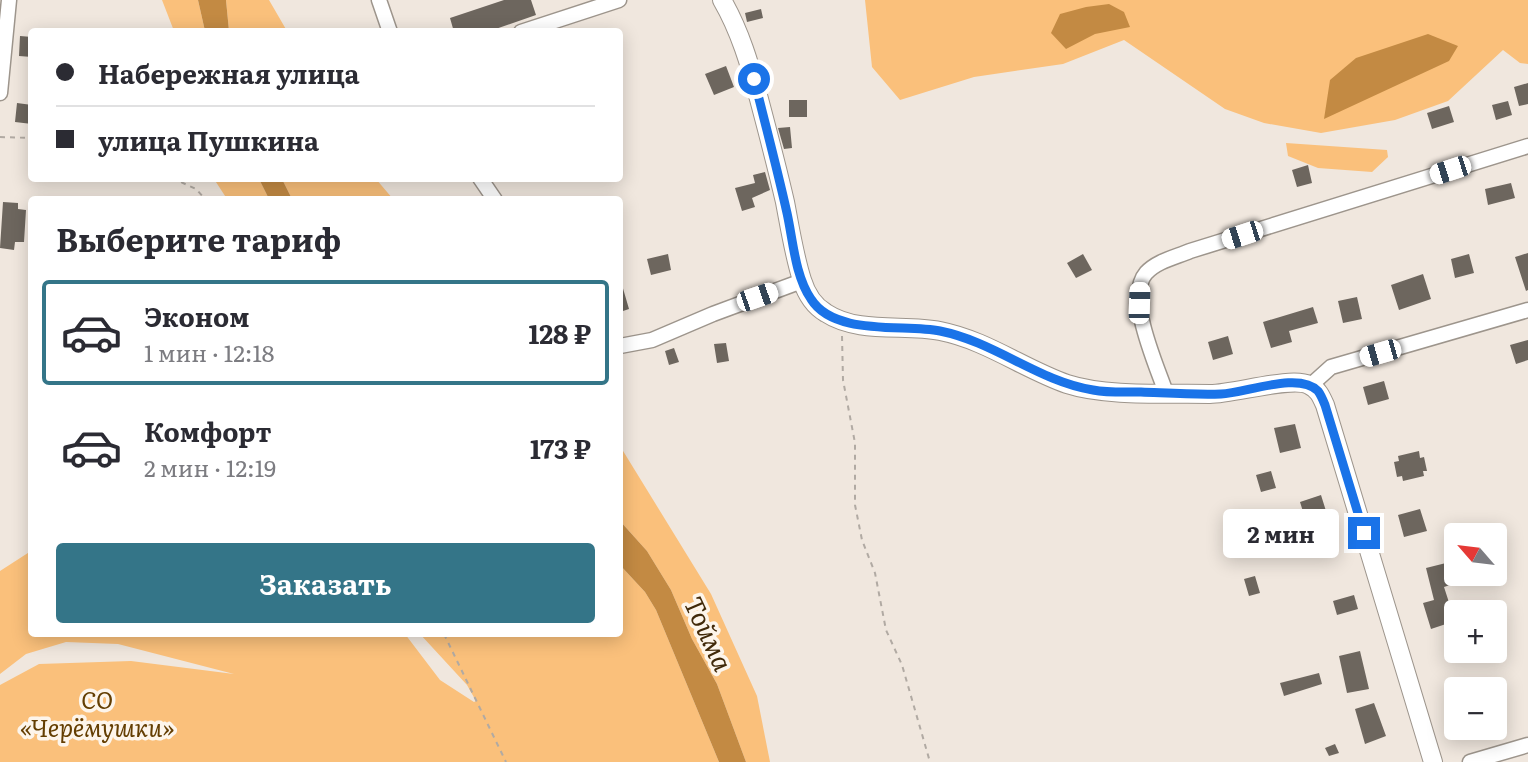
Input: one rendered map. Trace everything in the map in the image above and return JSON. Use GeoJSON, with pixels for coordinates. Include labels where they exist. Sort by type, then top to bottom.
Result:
{"type":"FeatureCollection","features":[{"type":"Feature","properties":{"kind":"street"},"geometry":{"type":"LineString","coordinates":[[0,93],[9,0]]}},
{"type":"Feature","properties":{"kind":"street"},"geometry":{"type":"LineString","coordinates":[[379,0],[389,28]]}},
{"type":"Feature","properties":{"kind":"street"},"geometry":{"type":"LineString","coordinates":[[533,28],[619,0]]}},
{"type":"Feature","properties":{"kind":"street"},"geometry":{"type":"LineString","coordinates":[[722,0],[747,54],[780,179],[802,281],[818,308],[842,321],[859,325],[941,331],[970,339],[1046,376],[1082,388],[1223,394],[1293,382],[1311,385],[1319,392],[1433,762]]}},
{"type":"Feature","properties":{"kind":"street"},"geometry":{"type":"LineString","coordinates":[[1166,393],[1146,336],[1139,303],[1139,284],[1147,272],[1190,251],[1528,146]]}},
{"type":"Feature","properties":{"kind":"street"},"geometry":{"type":"LineString","coordinates":[[623,345],[652,340],[802,281]]}},
{"type":"Feature","properties":{"kind":"street"},"geometry":{"type":"LineString","coordinates":[[1311,385],[1331,367],[1528,310]]}},
{"type":"Feature","properties":{"kind":"street"},"geometry":{"type":"LineString","coordinates":[[1470,762],[1528,744]]}},
{"type":"Feature","properties":{"kind":"path"},"geometry":{"type":"LineString","coordinates":[[0,137],[28,138]]}},
{"type":"Feature","properties":{"kind":"path"},"geometry":{"type":"LineString","coordinates":[[181,182],[196,189],[202,196]]}},
{"type":"Feature","properties":{"kind":"path"},"geometry":{"type":"LineString","coordinates":[[842,321],[843,380],[855,443],[855,505],[875,573],[886,630],[902,665],[930,762]]}},
{"type":"Feature","properties":{"kind":"path"},"geometry":{"type":"LineString","coordinates":[[445,637],[506,762]]}},
{"type":"Feature","properties":{"kind":"green space"},"geometry":{"type":"Polygon","coordinates":[[[162,0],[198,0],[204,28],[173,28],[162,0]]]}},
{"type":"Feature","properties":{"kind":"green space"},"geometry":{"type":"Polygon","coordinates":[[[226,0],[269,0],[285,28],[229,28],[226,0]]]}},
{"type":"Feature","properties":{"kind":"green space"},"geometry":{"type":"Polygon","coordinates":[[[865,0],[1528,0],[1528,64],[1520,63],[1503,50],[1448,101],[1395,120],[1321,133],[1264,123],[1225,109],[1124,40],[1063,64],[974,77],[900,100],[872,67],[865,0]]]}},
{"type":"Feature","properties":{"kind":"green space"},"geometry":{"type":"Polygon","coordinates":[[[1286,143],[1387,150],[1388,157],[1372,172],[1318,168],[1288,156],[1286,143]]]}},
{"type":"Feature","properties":{"kind":"green space"},"geometry":{"type":"Polygon","coordinates":[[[216,182],[260,182],[268,196],[225,196],[216,182]]]}},
{"type":"Feature","properties":{"kind":"green space"},"geometry":{"type":"Polygon","coordinates":[[[284,182],[379,182],[390,196],[290,196],[284,182]]]}},
{"type":"Feature","properties":{"kind":"green space"},"geometry":{"type":"Polygon","coordinates":[[[623,451],[711,594],[757,696],[770,762],[746,762],[717,684],[692,639],[671,590],[647,551],[623,524],[623,451]]]}},
{"type":"Feature","properties":{"kind":"green space","name":"СО «Черёмушки»"},"geometry":{"type":"Polygon","coordinates":[[[28,553],[28,637],[407,637],[440,680],[474,702],[476,701],[467,685],[423,637],[623,637],[623,568],[645,592],[656,610],[719,762],[0,762],[0,685],[39,664],[131,661],[234,674],[118,644],[66,642],[26,654],[0,674],[0,571],[28,553]]]}},
{"type":"Feature","properties":{"kind":"shaded area"},"geometry":{"type":"Polygon","coordinates":[[[198,0],[226,0],[229,28],[204,28],[198,0]]]}},
{"type":"Feature","properties":{"kind":"shaded area"},"geometry":{"type":"Polygon","coordinates":[[[1109,4],[1124,12],[1130,27],[1095,34],[1066,49],[1051,33],[1060,14],[1109,4]]]}},
{"type":"Feature","properties":{"kind":"shaded area"},"geometry":{"type":"Polygon","coordinates":[[[1428,34],[1458,46],[1449,61],[1324,119],[1330,80],[1356,58],[1428,34]]]}},
{"type":"Feature","properties":{"kind":"shaded area"},"geometry":{"type":"Polygon","coordinates":[[[260,182],[284,182],[290,196],[268,196],[260,182]]]}},
{"type":"Feature","properties":{"kind":"shaded area"},"geometry":{"type":"Polygon","coordinates":[[[623,524],[647,551],[671,590],[692,639],[717,684],[746,762],[719,762],[656,610],[645,592],[623,568],[623,524]]]}},
{"type":"Feature","properties":{"kind":"building"},"geometry":{"type":"Polygon","coordinates":[[[504,0],[531,0],[536,15],[499,28],[453,28],[450,18],[504,0]]]}},
{"type":"Feature","properties":{"kind":"building"},"geometry":{"type":"Polygon","coordinates":[[[761,9],[763,18],[747,22],[745,13],[761,9]]]}},
{"type":"Feature","properties":{"kind":"building"},"geometry":{"type":"Polygon","coordinates":[[[20,36],[28,37],[28,57],[19,56],[20,36]]]}},
{"type":"Feature","properties":{"kind":"building"},"geometry":{"type":"Polygon","coordinates":[[[726,66],[734,87],[714,95],[705,74],[726,66]]]}},
{"type":"Feature","properties":{"kind":"building"},"geometry":{"type":"Polygon","coordinates":[[[1528,83],[1528,104],[1519,106],[1514,87],[1528,83]]]}},
{"type":"Feature","properties":{"kind":"building"},"geometry":{"type":"Polygon","coordinates":[[[789,100],[807,100],[807,117],[789,117],[789,100]]]}},
{"type":"Feature","properties":{"kind":"building"},"geometry":{"type":"Polygon","coordinates":[[[1508,101],[1512,115],[1496,120],[1492,105],[1508,101]]]}},
{"type":"Feature","properties":{"kind":"building"},"geometry":{"type":"Polygon","coordinates":[[[17,103],[28,104],[28,124],[15,122],[17,103]]]}},
{"type":"Feature","properties":{"kind":"building"},"geometry":{"type":"Polygon","coordinates":[[[1449,106],[1454,122],[1432,129],[1427,113],[1449,106]]]}},
{"type":"Feature","properties":{"kind":"building"},"geometry":{"type":"Polygon","coordinates":[[[790,127],[792,148],[784,149],[778,128],[790,127]]]}},
{"type":"Feature","properties":{"kind":"building"},"geometry":{"type":"Polygon","coordinates":[[[1308,165],[1312,183],[1297,187],[1292,170],[1308,165]]]}},
{"type":"Feature","properties":{"kind":"building"},"geometry":{"type":"Polygon","coordinates":[[[765,172],[770,190],[752,198],[755,207],[742,211],[735,188],[755,183],[753,175],[765,172]]]}},
{"type":"Feature","properties":{"kind":"building"},"geometry":{"type":"Polygon","coordinates":[[[1511,183],[1515,198],[1488,205],[1485,189],[1511,183]]]}},
{"type":"Feature","properties":{"kind":"building"},"geometry":{"type":"Polygon","coordinates":[[[3,202],[18,203],[18,209],[26,210],[24,242],[15,242],[14,250],[0,248],[3,202]]]}},
{"type":"Feature","properties":{"kind":"building"},"geometry":{"type":"Polygon","coordinates":[[[1528,253],[1528,290],[1526,291],[1515,257],[1528,253]]]}},
{"type":"Feature","properties":{"kind":"building"},"geometry":{"type":"Polygon","coordinates":[[[668,254],[671,270],[651,275],[647,259],[668,254]]]}},
{"type":"Feature","properties":{"kind":"building"},"geometry":{"type":"Polygon","coordinates":[[[1083,254],[1092,270],[1076,278],[1067,263],[1083,254]]]}},
{"type":"Feature","properties":{"kind":"building"},"geometry":{"type":"Polygon","coordinates":[[[1469,254],[1474,273],[1455,278],[1451,259],[1469,254]]]}},
{"type":"Feature","properties":{"kind":"building"},"geometry":{"type":"Polygon","coordinates":[[[1423,274],[1431,299],[1399,310],[1391,285],[1423,274]]]}},
{"type":"Feature","properties":{"kind":"building"},"geometry":{"type":"Polygon","coordinates":[[[623,288],[629,309],[623,311],[623,288]]]}},
{"type":"Feature","properties":{"kind":"building"},"geometry":{"type":"Polygon","coordinates":[[[1357,297],[1362,319],[1343,323],[1338,301],[1357,297]]]}},
{"type":"Feature","properties":{"kind":"building"},"geometry":{"type":"Polygon","coordinates":[[[1313,307],[1318,323],[1289,331],[1292,342],[1271,348],[1263,322],[1313,307]]]}},
{"type":"Feature","properties":{"kind":"building"},"geometry":{"type":"Polygon","coordinates":[[[1228,336],[1233,354],[1213,360],[1208,342],[1228,336]]]}},
{"type":"Feature","properties":{"kind":"building"},"geometry":{"type":"Polygon","coordinates":[[[1528,340],[1528,360],[1516,364],[1510,345],[1528,340]]]}},
{"type":"Feature","properties":{"kind":"building"},"geometry":{"type":"Polygon","coordinates":[[[726,343],[729,361],[717,363],[714,344],[726,343]]]}},
{"type":"Feature","properties":{"kind":"building"},"geometry":{"type":"Polygon","coordinates":[[[674,348],[679,362],[669,365],[665,351],[674,348]]]}},
{"type":"Feature","properties":{"kind":"building"},"geometry":{"type":"Polygon","coordinates":[[[1384,381],[1389,399],[1368,405],[1363,387],[1384,381]]]}},
{"type":"Feature","properties":{"kind":"building"},"geometry":{"type":"Polygon","coordinates":[[[1295,424],[1301,448],[1280,453],[1274,428],[1295,424]]]}},
{"type":"Feature","properties":{"kind":"building"},"geometry":{"type":"Polygon","coordinates":[[[1419,451],[1420,458],[1424,457],[1427,471],[1423,471],[1424,476],[1403,481],[1402,476],[1397,477],[1394,462],[1399,461],[1398,456],[1419,451]]]}},
{"type":"Feature","properties":{"kind":"building"},"geometry":{"type":"Polygon","coordinates":[[[1271,471],[1276,488],[1261,492],[1256,475],[1271,471]]]}},
{"type":"Feature","properties":{"kind":"building"},"geometry":{"type":"Polygon","coordinates":[[[1321,495],[1326,511],[1305,518],[1300,502],[1321,495]]]}},
{"type":"Feature","properties":{"kind":"building"},"geometry":{"type":"Polygon","coordinates":[[[1420,509],[1427,531],[1404,537],[1398,515],[1420,509]]]}},
{"type":"Feature","properties":{"kind":"building"},"geometry":{"type":"Polygon","coordinates":[[[1444,564],[1444,586],[1447,586],[1444,587],[1448,600],[1444,600],[1444,625],[1431,629],[1423,603],[1434,600],[1426,568],[1444,564]]]}},
{"type":"Feature","properties":{"kind":"building"},"geometry":{"type":"Polygon","coordinates":[[[1255,576],[1260,593],[1249,596],[1244,579],[1255,576]]]}},
{"type":"Feature","properties":{"kind":"building"},"geometry":{"type":"Polygon","coordinates":[[[1354,595],[1358,609],[1337,615],[1333,601],[1354,595]]]}},
{"type":"Feature","properties":{"kind":"building"},"geometry":{"type":"Polygon","coordinates":[[[1360,651],[1369,689],[1347,693],[1339,656],[1360,651]]]}},
{"type":"Feature","properties":{"kind":"building"},"geometry":{"type":"Polygon","coordinates":[[[1319,673],[1322,684],[1284,696],[1280,683],[1319,673]]]}},
{"type":"Feature","properties":{"kind":"building"},"geometry":{"type":"Polygon","coordinates":[[[1374,703],[1386,736],[1365,744],[1355,709],[1374,703]]]}},
{"type":"Feature","properties":{"kind":"building"},"geometry":{"type":"Polygon","coordinates":[[[1335,744],[1339,753],[1329,756],[1325,748],[1335,744]]]}},
{"type":"Feature","properties":{"kind":"route"},"geometry":{"type":"LineString","coordinates":[[754,79],[780,179],[802,281],[811,299],[826,314],[859,325],[941,331],[970,339],[1046,376],[1069,385],[1095,390],[1223,394],[1293,382],[1311,385],[1319,392],[1325,405],[1364,533]]}},
{"type":"Feature","properties":{"kind":"water label","name":"Тойма"},"geometry":{"type":"Point","coordinates":[710,633]}}]}
